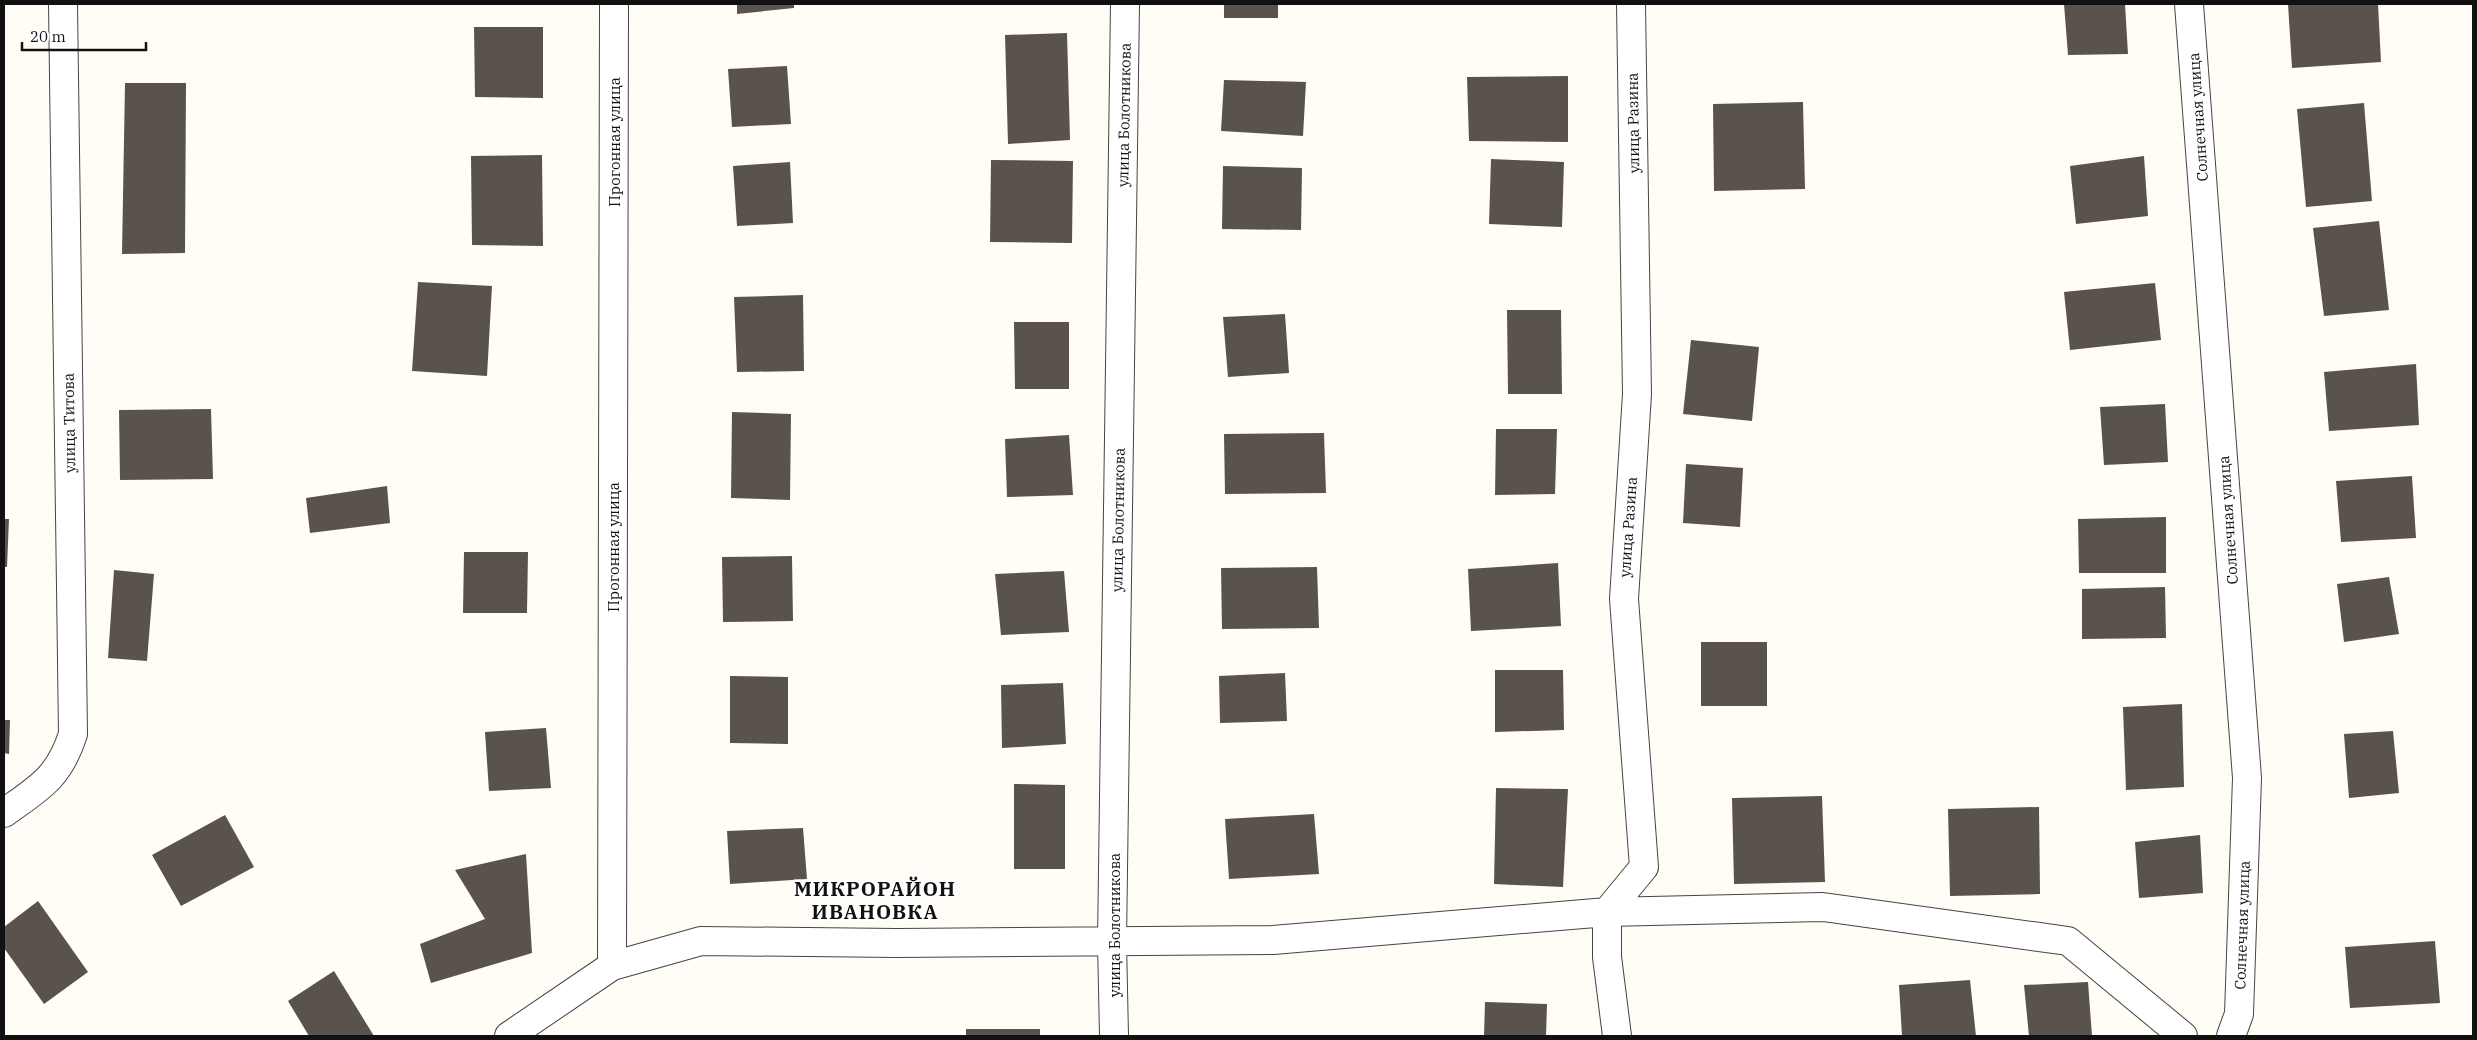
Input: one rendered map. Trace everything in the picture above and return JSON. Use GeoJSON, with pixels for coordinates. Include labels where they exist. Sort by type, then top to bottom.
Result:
{"type":"FeatureCollection","features":[{"type":"Feature","properties":{"kind":"street","name":"улица Титова"},"geometry":{"type":"LineString","coordinates":[[4,813],[48,781],[66,756],[72,734],[63,4]]}},
{"type":"Feature","properties":{"kind":"street","name":"Прогонная улица"},"geometry":{"type":"LineString","coordinates":[[612,966],[614,4]]}},
{"type":"Feature","properties":{"kind":"street","name":"улица Болотникова"},"geometry":{"type":"LineString","coordinates":[[1114,1036],[1112,942],[1125,4]]}},
{"type":"Feature","properties":{"kind":"street","name":"улица Разина"},"geometry":{"type":"LineString","coordinates":[[1607,912],[1644,867],[1624,599],[1636,394],[1631,4]]}},
{"type":"Feature","properties":{"kind":"street","name":"Солнечная улица"},"geometry":{"type":"LineString","coordinates":[[2189,4],[2247,778],[2239,1014],[2231,1036]]}},
{"type":"Feature","properties":{"kind":"street"},"geometry":{"type":"LineString","coordinates":[[509,1036],[612,966],[701,941],[897,943],[1273,940],[1607,912],[1823,908],[2068,941],[2183,1036]]}},
{"type":"Feature","properties":{"kind":"street"},"geometry":{"type":"LineString","coordinates":[[1607,912],[1607,957],[1617,1036]]}},
{"type":"Feature","properties":{"kind":"building"},"geometry":{"type":"Polygon","coordinates":[[[737,4],[794,4],[794,8],[737,14],[737,4]]]}},
{"type":"Feature","properties":{"kind":"building"},"geometry":{"type":"Polygon","coordinates":[[[1224,4],[1278,4],[1278,18],[1224,18],[1224,4]]]}},
{"type":"Feature","properties":{"kind":"building"},"geometry":{"type":"Polygon","coordinates":[[[2064,4],[2125,4],[2128,54],[2068,55],[2064,4]]]}},
{"type":"Feature","properties":{"kind":"building"},"geometry":{"type":"Polygon","coordinates":[[[2288,4],[2378,4],[2381,62],[2292,68],[2288,4]]]}},
{"type":"Feature","properties":{"kind":"building"},"geometry":{"type":"Polygon","coordinates":[[[474,27],[543,27],[543,98],[475,97],[474,27]]]}},
{"type":"Feature","properties":{"kind":"building"},"geometry":{"type":"Polygon","coordinates":[[[1067,33],[1070,140],[1008,144],[1005,35],[1067,33]]]}},
{"type":"Feature","properties":{"kind":"building"},"geometry":{"type":"Polygon","coordinates":[[[787,66],[791,124],[732,127],[728,69],[787,66]]]}},
{"type":"Feature","properties":{"kind":"building"},"geometry":{"type":"Polygon","coordinates":[[[1568,76],[1568,142],[1469,141],[1467,77],[1568,76]]]}},
{"type":"Feature","properties":{"kind":"building"},"geometry":{"type":"Polygon","coordinates":[[[1224,80],[1306,82],[1303,136],[1221,131],[1224,80]]]}},
{"type":"Feature","properties":{"kind":"building"},"geometry":{"type":"Polygon","coordinates":[[[125,83],[186,83],[185,253],[122,254],[125,83]]]}},
{"type":"Feature","properties":{"kind":"building"},"geometry":{"type":"Polygon","coordinates":[[[1803,102],[1805,189],[1714,191],[1713,104],[1803,102]]]}},
{"type":"Feature","properties":{"kind":"building"},"geometry":{"type":"Polygon","coordinates":[[[2364,103],[2372,201],[2306,207],[2297,109],[2364,103]]]}},
{"type":"Feature","properties":{"kind":"building"},"geometry":{"type":"Polygon","coordinates":[[[542,155],[543,246],[472,245],[471,156],[542,155]]]}},
{"type":"Feature","properties":{"kind":"building"},"geometry":{"type":"Polygon","coordinates":[[[2144,156],[2148,216],[2076,224],[2070,166],[2144,156]]]}},
{"type":"Feature","properties":{"kind":"building"},"geometry":{"type":"Polygon","coordinates":[[[1491,159],[1564,162],[1562,227],[1489,224],[1491,159]]]}},
{"type":"Feature","properties":{"kind":"building"},"geometry":{"type":"Polygon","coordinates":[[[991,160],[1073,161],[1072,243],[990,242],[991,160]]]}},
{"type":"Feature","properties":{"kind":"building"},"geometry":{"type":"Polygon","coordinates":[[[790,162],[793,223],[737,226],[733,166],[790,162]]]}},
{"type":"Feature","properties":{"kind":"building"},"geometry":{"type":"Polygon","coordinates":[[[1223,166],[1302,168],[1301,230],[1222,229],[1223,166]]]}},
{"type":"Feature","properties":{"kind":"building"},"geometry":{"type":"Polygon","coordinates":[[[2379,221],[2389,310],[2324,316],[2313,228],[2379,221]]]}},
{"type":"Feature","properties":{"kind":"building"},"geometry":{"type":"Polygon","coordinates":[[[418,282],[492,286],[487,376],[412,371],[418,282]]]}},
{"type":"Feature","properties":{"kind":"building"},"geometry":{"type":"Polygon","coordinates":[[[2155,283],[2161,340],[2070,350],[2064,292],[2155,283]]]}},
{"type":"Feature","properties":{"kind":"building"},"geometry":{"type":"Polygon","coordinates":[[[803,295],[804,371],[737,372],[734,297],[803,295]]]}},
{"type":"Feature","properties":{"kind":"building"},"geometry":{"type":"Polygon","coordinates":[[[1507,310],[1561,310],[1562,394],[1508,394],[1507,310]]]}},
{"type":"Feature","properties":{"kind":"building"},"geometry":{"type":"Polygon","coordinates":[[[1285,314],[1289,373],[1228,377],[1223,317],[1285,314]]]}},
{"type":"Feature","properties":{"kind":"building"},"geometry":{"type":"Polygon","coordinates":[[[1014,322],[1069,322],[1069,389],[1015,389],[1014,322]]]}},
{"type":"Feature","properties":{"kind":"building"},"geometry":{"type":"Polygon","coordinates":[[[1691,340],[1759,347],[1752,421],[1683,414],[1691,340]]]}},
{"type":"Feature","properties":{"kind":"building"},"geometry":{"type":"Polygon","coordinates":[[[2416,364],[2419,425],[2329,431],[2324,372],[2416,364]]]}},
{"type":"Feature","properties":{"kind":"building"},"geometry":{"type":"Polygon","coordinates":[[[2165,404],[2168,462],[2104,465],[2100,407],[2165,404]]]}},
{"type":"Feature","properties":{"kind":"building"},"geometry":{"type":"Polygon","coordinates":[[[211,409],[213,479],[120,480],[119,410],[211,409]]]}},
{"type":"Feature","properties":{"kind":"building"},"geometry":{"type":"Polygon","coordinates":[[[732,412],[791,414],[790,500],[731,498],[732,412]]]}},
{"type":"Feature","properties":{"kind":"building"},"geometry":{"type":"Polygon","coordinates":[[[1496,429],[1557,429],[1555,494],[1495,495],[1496,429]]]}},
{"type":"Feature","properties":{"kind":"building"},"geometry":{"type":"Polygon","coordinates":[[[1324,433],[1326,493],[1225,494],[1224,434],[1324,433]]]}},
{"type":"Feature","properties":{"kind":"building"},"geometry":{"type":"Polygon","coordinates":[[[1069,435],[1073,495],[1007,497],[1005,439],[1069,435]]]}},
{"type":"Feature","properties":{"kind":"building"},"geometry":{"type":"Polygon","coordinates":[[[1686,464],[1743,468],[1740,527],[1683,523],[1686,464]]]}},
{"type":"Feature","properties":{"kind":"building"},"geometry":{"type":"Polygon","coordinates":[[[2412,476],[2416,538],[2341,542],[2336,481],[2412,476]]]}},
{"type":"Feature","properties":{"kind":"building"},"geometry":{"type":"Polygon","coordinates":[[[387,486],[390,523],[310,533],[306,498],[387,486]]]}},
{"type":"Feature","properties":{"kind":"building"},"geometry":{"type":"Polygon","coordinates":[[[2166,517],[2166,573],[2079,573],[2078,519],[2166,517]]]}},
{"type":"Feature","properties":{"kind":"building"},"geometry":{"type":"Polygon","coordinates":[[[4,519],[9,519],[7,567],[4,567],[4,519]]]}},
{"type":"Feature","properties":{"kind":"building"},"geometry":{"type":"Polygon","coordinates":[[[464,552],[528,552],[527,613],[463,613],[464,552]]]}},
{"type":"Feature","properties":{"kind":"building"},"geometry":{"type":"Polygon","coordinates":[[[792,556],[793,621],[723,622],[722,557],[792,556]]]}},
{"type":"Feature","properties":{"kind":"building"},"geometry":{"type":"Polygon","coordinates":[[[1558,563],[1561,626],[1471,631],[1468,569],[1558,563]]]}},
{"type":"Feature","properties":{"kind":"building"},"geometry":{"type":"Polygon","coordinates":[[[1317,567],[1319,628],[1222,629],[1221,568],[1317,567]]]}},
{"type":"Feature","properties":{"kind":"building"},"geometry":{"type":"Polygon","coordinates":[[[114,570],[154,574],[147,661],[108,658],[114,570]]]}},
{"type":"Feature","properties":{"kind":"building"},"geometry":{"type":"Polygon","coordinates":[[[1064,571],[1069,632],[1001,635],[995,574],[1064,571]]]}},
{"type":"Feature","properties":{"kind":"building"},"geometry":{"type":"Polygon","coordinates":[[[2389,577],[2399,634],[2344,642],[2337,584],[2389,577]]]}},
{"type":"Feature","properties":{"kind":"building"},"geometry":{"type":"Polygon","coordinates":[[[2165,587],[2166,638],[2082,639],[2082,589],[2165,587]]]}},
{"type":"Feature","properties":{"kind":"building"},"geometry":{"type":"Polygon","coordinates":[[[1701,642],[1767,642],[1767,706],[1701,706],[1701,642]]]}},
{"type":"Feature","properties":{"kind":"building"},"geometry":{"type":"Polygon","coordinates":[[[1495,670],[1563,670],[1564,730],[1495,732],[1495,670]]]}},
{"type":"Feature","properties":{"kind":"building"},"geometry":{"type":"Polygon","coordinates":[[[1285,673],[1287,721],[1220,723],[1219,676],[1285,673]]]}},
{"type":"Feature","properties":{"kind":"building"},"geometry":{"type":"Polygon","coordinates":[[[730,676],[788,677],[788,744],[730,743],[730,676]]]}},
{"type":"Feature","properties":{"kind":"building"},"geometry":{"type":"Polygon","coordinates":[[[1063,683],[1066,744],[1002,748],[1001,685],[1063,683]]]}},
{"type":"Feature","properties":{"kind":"building"},"geometry":{"type":"Polygon","coordinates":[[[2182,704],[2184,787],[2126,790],[2123,707],[2182,704]]]}},
{"type":"Feature","properties":{"kind":"building"},"geometry":{"type":"Polygon","coordinates":[[[4,720],[10,720],[9,754],[4,753],[4,720]]]}},
{"type":"Feature","properties":{"kind":"building"},"geometry":{"type":"Polygon","coordinates":[[[546,728],[551,788],[489,791],[485,732],[546,728]]]}},
{"type":"Feature","properties":{"kind":"building"},"geometry":{"type":"Polygon","coordinates":[[[2393,731],[2399,793],[2349,798],[2344,734],[2393,731]]]}},
{"type":"Feature","properties":{"kind":"building"},"geometry":{"type":"Polygon","coordinates":[[[1014,784],[1065,785],[1065,869],[1014,869],[1014,784]]]}},
{"type":"Feature","properties":{"kind":"building"},"geometry":{"type":"Polygon","coordinates":[[[1496,788],[1568,789],[1563,887],[1494,884],[1496,788]]]}},
{"type":"Feature","properties":{"kind":"building"},"geometry":{"type":"Polygon","coordinates":[[[1822,796],[1825,882],[1734,884],[1732,798],[1822,796]]]}},
{"type":"Feature","properties":{"kind":"building"},"geometry":{"type":"Polygon","coordinates":[[[2039,807],[2040,894],[1950,896],[1948,809],[2039,807]]]}},
{"type":"Feature","properties":{"kind":"building"},"geometry":{"type":"Polygon","coordinates":[[[1314,814],[1319,874],[1229,879],[1225,819],[1314,814]]]}},
{"type":"Feature","properties":{"kind":"building"},"geometry":{"type":"Polygon","coordinates":[[[225,815],[254,867],[181,906],[152,855],[225,815]]]}},
{"type":"Feature","properties":{"kind":"building"},"geometry":{"type":"Polygon","coordinates":[[[803,828],[807,879],[730,884],[727,831],[803,828]]]}},
{"type":"Feature","properties":{"kind":"building"},"geometry":{"type":"Polygon","coordinates":[[[2200,835],[2203,893],[2139,898],[2135,842],[2200,835]]]}},
{"type":"Feature","properties":{"kind":"building"},"geometry":{"type":"Polygon","coordinates":[[[526,854],[532,953],[431,983],[420,944],[485,919],[455,870],[526,854]]]}},
{"type":"Feature","properties":{"kind":"building"},"geometry":{"type":"Polygon","coordinates":[[[38,901],[88,972],[44,1004],[4,948],[4,927],[38,901]]]}},
{"type":"Feature","properties":{"kind":"building"},"geometry":{"type":"Polygon","coordinates":[[[2435,941],[2440,1003],[2350,1008],[2345,947],[2435,941]]]}},
{"type":"Feature","properties":{"kind":"building"},"geometry":{"type":"Polygon","coordinates":[[[334,971],[374,1036],[309,1036],[288,1001],[334,971]]]}},
{"type":"Feature","properties":{"kind":"building"},"geometry":{"type":"Polygon","coordinates":[[[1970,980],[1976,1036],[1902,1036],[1899,985],[1970,980]]]}},
{"type":"Feature","properties":{"kind":"building"},"geometry":{"type":"Polygon","coordinates":[[[2088,982],[2092,1036],[2029,1036],[2024,985],[2088,982]]]}},
{"type":"Feature","properties":{"kind":"building"},"geometry":{"type":"Polygon","coordinates":[[[1485,1002],[1547,1004],[1546,1036],[1484,1036],[1485,1002]]]}},
{"type":"Feature","properties":{"kind":"building"},"geometry":{"type":"Polygon","coordinates":[[[966,1029],[1040,1029],[1040,1036],[966,1036],[966,1029]]]}},
{"type":"Feature","properties":{"kind":"district","name":"МИКРОРАЙОН ИВАНОВКА"},"geometry":{"type":"Point","coordinates":[875,900]}}]}
